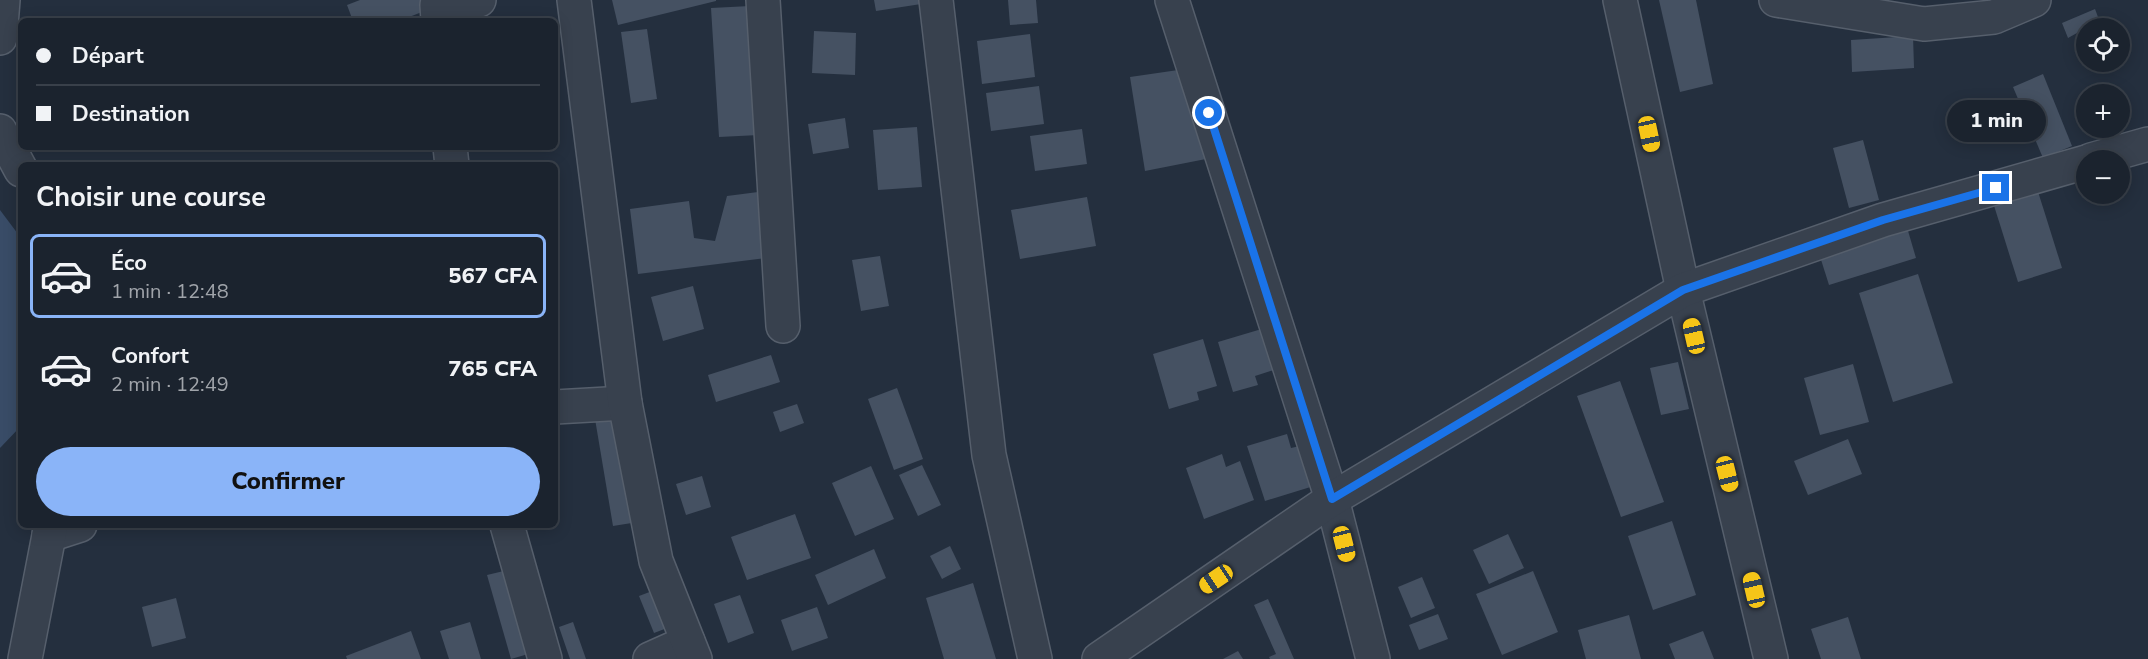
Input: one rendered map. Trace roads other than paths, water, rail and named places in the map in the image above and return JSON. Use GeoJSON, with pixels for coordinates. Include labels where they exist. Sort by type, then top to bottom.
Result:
{"type":"FeatureCollection","features":[{"type":"Feature","properties":{"kind":"street"},"geometry":{"type":"LineString","coordinates":[[0,38],[3,0]]}},
{"type":"Feature","properties":{"kind":"street"},"geometry":{"type":"LineString","coordinates":[[438,18],[437,5],[479,0]]}},
{"type":"Feature","properties":{"kind":"street"},"geometry":{"type":"LineString","coordinates":[[574,0],[625,403],[656,561],[691,650],[650,659]]}},
{"type":"Feature","properties":{"kind":"street"},"geometry":{"type":"LineString","coordinates":[[763,0],[783,326]]}},
{"type":"Feature","properties":{"kind":"street"},"geometry":{"type":"LineString","coordinates":[[936,0],[989,455],[1035,659]]}},
{"type":"Feature","properties":{"kind":"street"},"geometry":{"type":"LineString","coordinates":[[1172,0],[1332,499],[1373,659]]}},
{"type":"Feature","properties":{"kind":"street"},"geometry":{"type":"LineString","coordinates":[[1620,0],[1683,290],[1771,659]]}},
{"type":"Feature","properties":{"kind":"street"},"geometry":{"type":"LineString","coordinates":[[1776,0],[1924,24],[1995,17],[2034,0]]}},
{"type":"Feature","properties":{"kind":"street"},"geometry":{"type":"LineString","coordinates":[[0,131],[18,164]]}},
{"type":"Feature","properties":{"kind":"street"},"geometry":{"type":"LineString","coordinates":[[2127,150],[2148,144]]}},
{"type":"Feature","properties":{"kind":"street"},"geometry":{"type":"LineString","coordinates":[[1099,659],[1332,499],[1683,290],[1883,220],[2076,165]]}},
{"type":"Feature","properties":{"kind":"street"},"geometry":{"type":"LineString","coordinates":[[558,407],[625,403]]}},
{"type":"Feature","properties":{"kind":"street"},"geometry":{"type":"LineString","coordinates":[[25,659],[60,528]]}},
{"type":"Feature","properties":{"kind":"street"},"geometry":{"type":"LineString","coordinates":[[508,528],[545,659]]}},
{"type":"Feature","properties":{"kind":"water"},"geometry":{"type":"Polygon","coordinates":[[[0,210],[18,234],[18,429],[0,448],[0,210]]]}}]}
